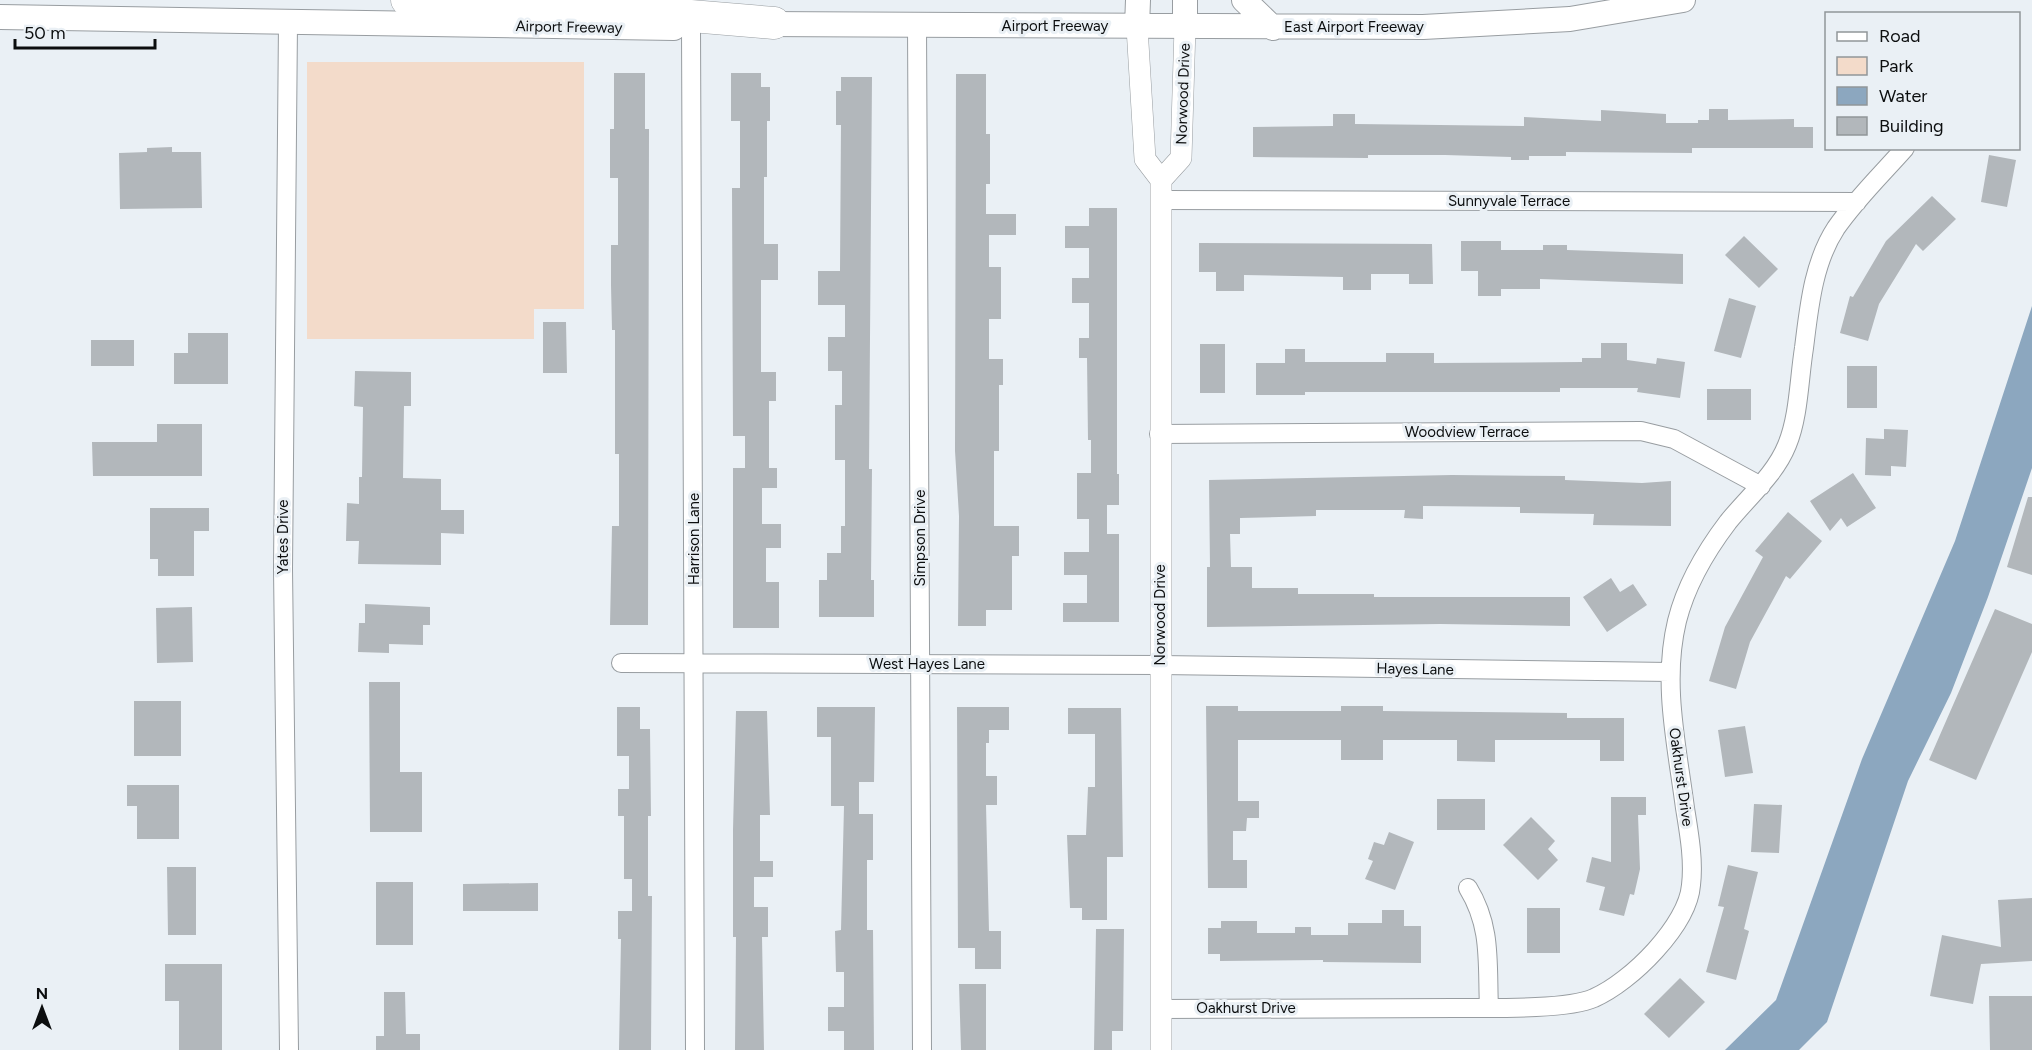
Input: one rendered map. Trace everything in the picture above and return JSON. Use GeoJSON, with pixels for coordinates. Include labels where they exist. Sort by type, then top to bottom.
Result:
{"type":"FeatureCollection","features":[{"type":"Feature","properties":{"kind":"highway"},"geometry":{"type":"LineString","coordinates":[[407,0],[632,11],[774,23]]}},
{"type":"Feature","properties":{"kind":"main road"},"geometry":{"type":"LineString","coordinates":[[1137,27],[1138,0]]}},
{"type":"Feature","properties":{"kind":"main road","name":"Norwood Drive"},"geometry":{"type":"LineString","coordinates":[[1185,0],[1185,27]]}},
{"type":"Feature","properties":{"kind":"main road"},"geometry":{"type":"LineString","coordinates":[[1244,0],[1273,28]]}},
{"type":"Feature","properties":{"kind":"main road","name":"East Airport Freeway"},"geometry":{"type":"LineString","coordinates":[[1137,27],[1403,28],[1570,19],[1683,0]]}},
{"type":"Feature","properties":{"kind":"main road","name":"Airport Freeway"},"geometry":{"type":"LineString","coordinates":[[0,17],[691,28],[774,23],[1137,27]]}},
{"type":"Feature","properties":{"kind":"street","name":"Yates Drive"},"geometry":{"type":"LineString","coordinates":[[288,23],[283,569],[289,1050]]}},
{"type":"Feature","properties":{"kind":"street","name":"Simpson Drive"},"geometry":{"type":"LineString","coordinates":[[917,26],[922,1050]]}},
{"type":"Feature","properties":{"kind":"street"},"geometry":{"type":"LineString","coordinates":[[1137,27],[1145,159],[1161,190]]}},
{"type":"Feature","properties":{"kind":"street","name":"Norwood Drive"},"geometry":{"type":"LineString","coordinates":[[1161,1050],[1159,434],[1161,190],[1181,158],[1185,27]]}},
{"type":"Feature","properties":{"kind":"street","name":"Harrison Lane"},"geometry":{"type":"LineString","coordinates":[[691,28],[695,1050]]}},
{"type":"Feature","properties":{"kind":"street","name":"Oakhurst Drive"},"geometry":{"type":"LineString","coordinates":[[1161,1009],[1489,1008],[1576,1003],[1595,998],[1642,963],[1685,911],[1691,886],[1691,844],[1671,707],[1670,672],[1678,618],[1691,583],[1729,521],[1761,486],[1787,445],[1795,414],[1812,288],[1821,259],[1835,229],[1903,150]]}},
{"type":"Feature","properties":{"kind":"street","name":"Sunnyvale Terrace"},"geometry":{"type":"LineString","coordinates":[[1161,190],[1857,202]]}},
{"type":"Feature","properties":{"kind":"street","name":"Woodview Terrace"},"geometry":{"type":"LineString","coordinates":[[1159,434],[1641,431],[1674,439],[1761,486]]}},
{"type":"Feature","properties":{"kind":"street"},"geometry":{"type":"LineString","coordinates":[[621,663],[695,663]]}},
{"type":"Feature","properties":{"kind":"street","name":"West Hayes Lane"},"geometry":{"type":"LineString","coordinates":[[695,663],[1160,665]]}},
{"type":"Feature","properties":{"kind":"street","name":"Hayes Lane"},"geometry":{"type":"LineString","coordinates":[[1160,665],[1670,672]]}},
{"type":"Feature","properties":{"kind":"street"},"geometry":{"type":"LineString","coordinates":[[1468,888],[1480,908],[1485,925],[1489,1008]]}},
{"type":"Feature","properties":{"kind":"green space"},"geometry":{"type":"Polygon","coordinates":[[[307,62],[584,62],[584,309],[534,309],[534,339],[307,339],[307,62]]]}},
{"type":"Feature","properties":{"kind":"water"},"geometry":{"type":"Polygon","coordinates":[[[2032,306],[2032,468],[1988,597],[1951,693],[1908,781],[1827,1022],[1799,1050],[1725,1050],[1776,1000],[1862,759],[1955,541],[2032,306]]]}},
{"type":"Feature","properties":{"kind":"building"},"geometry":{"type":"Polygon","coordinates":[[[614,73],[645,73],[645,129],[649,129],[648,625],[610,625],[612,526],[619,526],[619,454],[615,454],[615,330],[612,330],[611,285],[611,245],[618,245],[618,178],[610,178],[610,129],[614,129],[614,73]]]}},
{"type":"Feature","properties":{"kind":"building"},"geometry":{"type":"Polygon","coordinates":[[[731,73],[761,73],[761,87],[770,87],[770,121],[767,121],[767,177],[764,177],[764,244],[778,244],[778,280],[761,280],[761,372],[776,372],[776,401],[769,401],[769,468],[777,468],[777,488],[762,488],[762,524],[781,524],[781,548],[766,548],[766,582],[779,582],[779,628],[733,628],[733,468],[745,468],[745,436],[733,436],[732,188],[740,188],[740,121],[731,121],[731,73]]]}},
{"type":"Feature","properties":{"kind":"building"},"geometry":{"type":"Polygon","coordinates":[[[956,74],[986,74],[986,134],[990,134],[990,184],[986,184],[986,214],[1016,214],[1016,235],[989,235],[989,267],[1001,267],[1001,319],[989,319],[989,359],[1003,359],[1003,385],[999,385],[999,451],[994,451],[994,526],[1019,526],[1019,556],[1012,556],[1012,610],[986,610],[986,626],[958,626],[959,516],[955,451],[956,74]]]}},
{"type":"Feature","properties":{"kind":"building"},"geometry":{"type":"Polygon","coordinates":[[[841,77],[872,77],[869,469],[872,469],[871,580],[874,580],[874,617],[819,617],[819,580],[827,580],[827,553],[841,553],[841,526],[845,526],[845,460],[835,460],[835,405],[842,405],[842,371],[828,371],[828,337],[845,337],[845,305],[818,305],[818,271],[840,271],[841,125],[836,125],[836,91],[841,91],[841,77]]]}},
{"type":"Feature","properties":{"kind":"building"},"geometry":{"type":"Polygon","coordinates":[[[1709,109],[1728,109],[1728,120],[1794,119],[1794,127],[1813,127],[1813,148],[1692,148],[1692,153],[1566,152],[1566,156],[1529,156],[1529,160],[1511,160],[1511,157],[1445,155],[1368,155],[1368,158],[1253,157],[1253,127],[1333,126],[1333,114],[1355,114],[1355,124],[1524,126],[1524,117],[1601,121],[1601,110],[1666,114],[1666,123],[1698,123],[1698,120],[1709,120],[1709,109]]]}},
{"type":"Feature","properties":{"kind":"building"},"geometry":{"type":"Polygon","coordinates":[[[172,147],[172,152],[201,152],[202,208],[120,209],[119,153],[147,152],[147,148],[172,147]]]}},
{"type":"Feature","properties":{"kind":"building"},"geometry":{"type":"Polygon","coordinates":[[[1989,155],[2016,160],[2007,207],[1981,202],[1989,155]]]}},
{"type":"Feature","properties":{"kind":"building"},"geometry":{"type":"Polygon","coordinates":[[[1932,196],[1956,219],[1923,251],[1916,244],[1879,304],[1868,341],[1840,333],[1850,296],[1853,297],[1886,241],[1932,196]]]}},
{"type":"Feature","properties":{"kind":"building"},"geometry":{"type":"Polygon","coordinates":[[[1089,208],[1117,208],[1119,505],[1107,505],[1107,534],[1119,534],[1119,622],[1063,622],[1063,603],[1087,603],[1087,575],[1064,575],[1064,552],[1089,552],[1089,519],[1077,519],[1077,473],[1091,473],[1091,440],[1088,440],[1087,358],[1079,358],[1079,338],[1089,338],[1089,303],[1072,303],[1072,278],[1089,278],[1089,248],[1065,248],[1065,226],[1089,226],[1089,208]]]}},
{"type":"Feature","properties":{"kind":"building"},"geometry":{"type":"Polygon","coordinates":[[[1744,236],[1778,269],[1759,288],[1725,255],[1744,236]]]}},
{"type":"Feature","properties":{"kind":"building"},"geometry":{"type":"Polygon","coordinates":[[[1461,241],[1501,241],[1501,250],[1543,250],[1543,245],[1567,245],[1567,250],[1683,254],[1683,284],[1540,279],[1540,289],[1501,289],[1501,296],[1478,296],[1478,271],[1461,271],[1461,241]]]}},
{"type":"Feature","properties":{"kind":"building"},"geometry":{"type":"Polygon","coordinates":[[[1199,243],[1432,244],[1433,284],[1409,284],[1409,274],[1371,274],[1371,290],[1343,290],[1343,277],[1244,275],[1244,291],[1216,291],[1216,272],[1199,272],[1199,243]]]}},
{"type":"Feature","properties":{"kind":"building"},"geometry":{"type":"Polygon","coordinates":[[[1729,298],[1756,306],[1741,358],[1714,351],[1729,298]]]}},
{"type":"Feature","properties":{"kind":"building"},"geometry":{"type":"Polygon","coordinates":[[[543,322],[566,322],[567,373],[543,373],[543,322]]]}},
{"type":"Feature","properties":{"kind":"building"},"geometry":{"type":"Polygon","coordinates":[[[188,333],[228,333],[228,384],[174,384],[174,353],[188,353],[188,333]]]}},
{"type":"Feature","properties":{"kind":"building"},"geometry":{"type":"Polygon","coordinates":[[[91,340],[134,340],[134,366],[91,366],[91,340]]]}},
{"type":"Feature","properties":{"kind":"building"},"geometry":{"type":"Polygon","coordinates":[[[1601,343],[1627,343],[1627,360],[1656,364],[1657,358],[1685,362],[1680,398],[1637,392],[1638,388],[1560,388],[1560,392],[1305,392],[1305,395],[1256,395],[1256,363],[1285,363],[1285,349],[1305,349],[1305,362],[1386,362],[1386,353],[1434,353],[1434,363],[1582,362],[1582,358],[1601,358],[1601,343]]]}},
{"type":"Feature","properties":{"kind":"building"},"geometry":{"type":"Polygon","coordinates":[[[1200,344],[1225,344],[1225,393],[1200,393],[1200,344]]]}},
{"type":"Feature","properties":{"kind":"building"},"geometry":{"type":"Polygon","coordinates":[[[1847,366],[1877,366],[1877,408],[1847,408],[1847,366]]]}},
{"type":"Feature","properties":{"kind":"building"},"geometry":{"type":"Polygon","coordinates":[[[355,371],[411,372],[411,406],[404,406],[403,478],[441,479],[441,510],[464,510],[464,534],[441,533],[441,565],[358,564],[359,541],[346,541],[347,503],[359,504],[359,477],[362,477],[363,407],[354,406],[355,371]]]}},
{"type":"Feature","properties":{"kind":"building"},"geometry":{"type":"Polygon","coordinates":[[[1707,389],[1751,389],[1751,420],[1707,420],[1707,389]]]}},
{"type":"Feature","properties":{"kind":"building"},"geometry":{"type":"Polygon","coordinates":[[[157,424],[202,424],[202,476],[93,476],[92,442],[157,442],[157,424]]]}},
{"type":"Feature","properties":{"kind":"building"},"geometry":{"type":"Polygon","coordinates":[[[1884,429],[1908,430],[1906,467],[1891,466],[1891,476],[1865,475],[1866,438],[1884,439],[1884,429]]]}},
{"type":"Feature","properties":{"kind":"building"},"geometry":{"type":"Polygon","coordinates":[[[1853,473],[1876,508],[1847,527],[1841,518],[1830,531],[1810,501],[1853,473]]]}},
{"type":"Feature","properties":{"kind":"building"},"geometry":{"type":"Polygon","coordinates":[[[1452,475],[1565,476],[1565,480],[1642,483],[1671,481],[1671,526],[1593,525],[1594,514],[1520,513],[1520,507],[1423,506],[1423,519],[1404,518],[1405,510],[1316,510],[1316,516],[1240,518],[1240,534],[1230,534],[1231,567],[1252,567],[1252,588],[1298,588],[1298,594],[1374,594],[1374,597],[1570,597],[1570,626],[1440,624],[1207,627],[1207,567],[1210,567],[1209,480],[1452,475]]]}},
{"type":"Feature","properties":{"kind":"building"},"geometry":{"type":"Polygon","coordinates":[[[2028,497],[2032,497],[2032,575],[2007,567],[2028,497]]]}},
{"type":"Feature","properties":{"kind":"building"},"geometry":{"type":"Polygon","coordinates":[[[150,508],[209,508],[209,531],[194,531],[194,576],[158,576],[158,559],[150,559],[150,508]]]}},
{"type":"Feature","properties":{"kind":"building"},"geometry":{"type":"Polygon","coordinates":[[[1788,512],[1822,541],[1790,579],[1786,576],[1750,642],[1736,689],[1709,681],[1725,627],[1763,557],[1755,551],[1788,512]]]}},
{"type":"Feature","properties":{"kind":"building"},"geometry":{"type":"Polygon","coordinates":[[[1611,578],[1620,592],[1633,584],[1647,605],[1607,632],[1583,597],[1611,578]]]}},
{"type":"Feature","properties":{"kind":"building"},"geometry":{"type":"Polygon","coordinates":[[[365,604],[430,607],[430,625],[423,625],[423,645],[389,644],[389,653],[358,652],[359,623],[365,623],[365,604]]]}},
{"type":"Feature","properties":{"kind":"building"},"geometry":{"type":"Polygon","coordinates":[[[192,607],[193,662],[157,663],[156,608],[192,607]]]}},
{"type":"Feature","properties":{"kind":"building"},"geometry":{"type":"Polygon","coordinates":[[[1995,609],[2032,624],[2032,652],[1976,780],[1929,760],[1995,609]]]}},
{"type":"Feature","properties":{"kind":"building"},"geometry":{"type":"Polygon","coordinates":[[[369,682],[400,682],[400,772],[422,772],[422,832],[370,832],[369,682]]]}},
{"type":"Feature","properties":{"kind":"building"},"geometry":{"type":"Polygon","coordinates":[[[134,701],[181,701],[181,756],[134,756],[134,701]]]}},
{"type":"Feature","properties":{"kind":"building"},"geometry":{"type":"Polygon","coordinates":[[[1206,706],[1238,706],[1238,711],[1341,711],[1341,706],[1383,706],[1383,711],[1567,713],[1567,718],[1624,718],[1624,761],[1600,761],[1600,740],[1495,740],[1495,762],[1457,761],[1457,740],[1383,740],[1383,760],[1341,760],[1341,740],[1238,740],[1238,801],[1259,801],[1259,818],[1247,818],[1246,831],[1233,831],[1233,860],[1247,860],[1247,888],[1208,888],[1206,706]]]}},
{"type":"Feature","properties":{"kind":"building"},"geometry":{"type":"Polygon","coordinates":[[[617,707],[640,707],[640,729],[650,729],[651,816],[648,816],[648,896],[652,896],[651,1050],[619,1050],[621,939],[618,939],[618,911],[632,911],[632,879],[624,879],[624,816],[618,816],[618,789],[629,789],[629,756],[617,756],[617,707]]]}},
{"type":"Feature","properties":{"kind":"building"},"geometry":{"type":"Polygon","coordinates":[[[817,707],[875,707],[874,782],[859,782],[859,814],[873,814],[873,860],[867,860],[867,930],[873,930],[874,1050],[844,1050],[844,1031],[828,1031],[828,1007],[844,1007],[844,972],[836,972],[835,931],[841,930],[844,806],[831,806],[831,737],[817,737],[817,707]]]}},
{"type":"Feature","properties":{"kind":"building"},"geometry":{"type":"Polygon","coordinates":[[[957,707],[1009,707],[1009,730],[989,730],[989,743],[986,743],[986,776],[997,776],[997,805],[986,805],[989,931],[1001,931],[1001,969],[975,969],[975,948],[958,948],[957,707]]]}},
{"type":"Feature","properties":{"kind":"building"},"geometry":{"type":"Polygon","coordinates":[[[1068,708],[1121,708],[1123,857],[1107,857],[1107,920],[1082,920],[1082,908],[1070,908],[1067,835],[1086,835],[1088,787],[1095,787],[1095,734],[1068,734],[1068,708]]]}},
{"type":"Feature","properties":{"kind":"building"},"geometry":{"type":"Polygon","coordinates":[[[736,711],[767,711],[770,815],[760,815],[760,861],[773,861],[773,877],[754,877],[754,907],[768,907],[768,937],[762,937],[764,1050],[735,1050],[736,937],[733,937],[733,830],[736,711]]]}},
{"type":"Feature","properties":{"kind":"building"},"geometry":{"type":"Polygon","coordinates":[[[1745,726],[1753,773],[1725,777],[1718,730],[1745,726]]]}},
{"type":"Feature","properties":{"kind":"building"},"geometry":{"type":"Polygon","coordinates":[[[127,785],[179,785],[179,839],[137,839],[137,806],[127,806],[127,785]]]}},
{"type":"Feature","properties":{"kind":"building"},"geometry":{"type":"Polygon","coordinates":[[[1611,797],[1646,797],[1646,815],[1638,815],[1640,869],[1634,895],[1630,894],[1624,916],[1599,910],[1605,887],[1586,882],[1592,857],[1611,862],[1611,797]]]}},
{"type":"Feature","properties":{"kind":"building"},"geometry":{"type":"Polygon","coordinates":[[[1437,799],[1485,799],[1485,830],[1437,830],[1437,799]]]}},
{"type":"Feature","properties":{"kind":"building"},"geometry":{"type":"Polygon","coordinates":[[[1754,804],[1782,805],[1779,853],[1751,852],[1754,804]]]}},
{"type":"Feature","properties":{"kind":"building"},"geometry":{"type":"Polygon","coordinates":[[[1531,817],[1555,841],[1548,849],[1558,860],[1538,880],[1503,845],[1531,817]]]}},
{"type":"Feature","properties":{"kind":"building"},"geometry":{"type":"Polygon","coordinates":[[[1389,832],[1414,842],[1395,890],[1365,879],[1373,861],[1368,859],[1374,842],[1384,845],[1389,832]]]}},
{"type":"Feature","properties":{"kind":"building"},"geometry":{"type":"Polygon","coordinates":[[[1728,865],[1758,872],[1744,929],[1749,931],[1736,980],[1706,972],[1724,907],[1718,906],[1728,865]]]}},
{"type":"Feature","properties":{"kind":"building"},"geometry":{"type":"Polygon","coordinates":[[[167,867],[196,867],[196,935],[168,935],[167,867]]]}},
{"type":"Feature","properties":{"kind":"building"},"geometry":{"type":"Polygon","coordinates":[[[376,882],[413,882],[413,945],[376,945],[376,882]]]}},
{"type":"Feature","properties":{"kind":"building"},"geometry":{"type":"Polygon","coordinates":[[[538,883],[538,911],[463,911],[463,884],[538,883]]]}},
{"type":"Feature","properties":{"kind":"building"},"geometry":{"type":"Polygon","coordinates":[[[2032,898],[2032,961],[1981,964],[1973,1004],[1930,996],[1942,935],[2001,947],[1998,900],[2032,898]]]}},
{"type":"Feature","properties":{"kind":"building"},"geometry":{"type":"Polygon","coordinates":[[[1527,908],[1560,908],[1560,953],[1527,953],[1527,908]]]}},
{"type":"Feature","properties":{"kind":"building"},"geometry":{"type":"Polygon","coordinates":[[[1382,910],[1404,910],[1404,926],[1421,926],[1421,963],[1323,962],[1323,960],[1220,961],[1220,954],[1208,954],[1208,928],[1221,928],[1221,921],[1257,921],[1257,933],[1295,933],[1295,927],[1311,927],[1311,935],[1348,935],[1348,923],[1382,923],[1382,910]]]}},
{"type":"Feature","properties":{"kind":"building"},"geometry":{"type":"Polygon","coordinates":[[[1096,929],[1124,929],[1123,1031],[1112,1031],[1112,1050],[1094,1050],[1096,929]]]}},
{"type":"Feature","properties":{"kind":"building"},"geometry":{"type":"Polygon","coordinates":[[[165,964],[222,964],[222,1050],[179,1050],[179,1001],[165,1001],[165,964]]]}},
{"type":"Feature","properties":{"kind":"building"},"geometry":{"type":"Polygon","coordinates":[[[1680,978],[1705,1002],[1669,1038],[1644,1014],[1680,978]]]}},
{"type":"Feature","properties":{"kind":"building"},"geometry":{"type":"Polygon","coordinates":[[[959,984],[986,984],[986,1050],[961,1050],[959,984]]]}},
{"type":"Feature","properties":{"kind":"building"},"geometry":{"type":"Polygon","coordinates":[[[384,992],[405,992],[406,1034],[420,1034],[420,1050],[376,1050],[376,1036],[384,1036],[384,992]]]}},
{"type":"Feature","properties":{"kind":"building"},"geometry":{"type":"Polygon","coordinates":[[[1989,996],[2032,996],[2032,1050],[1990,1050],[1989,996]]]}}]}
